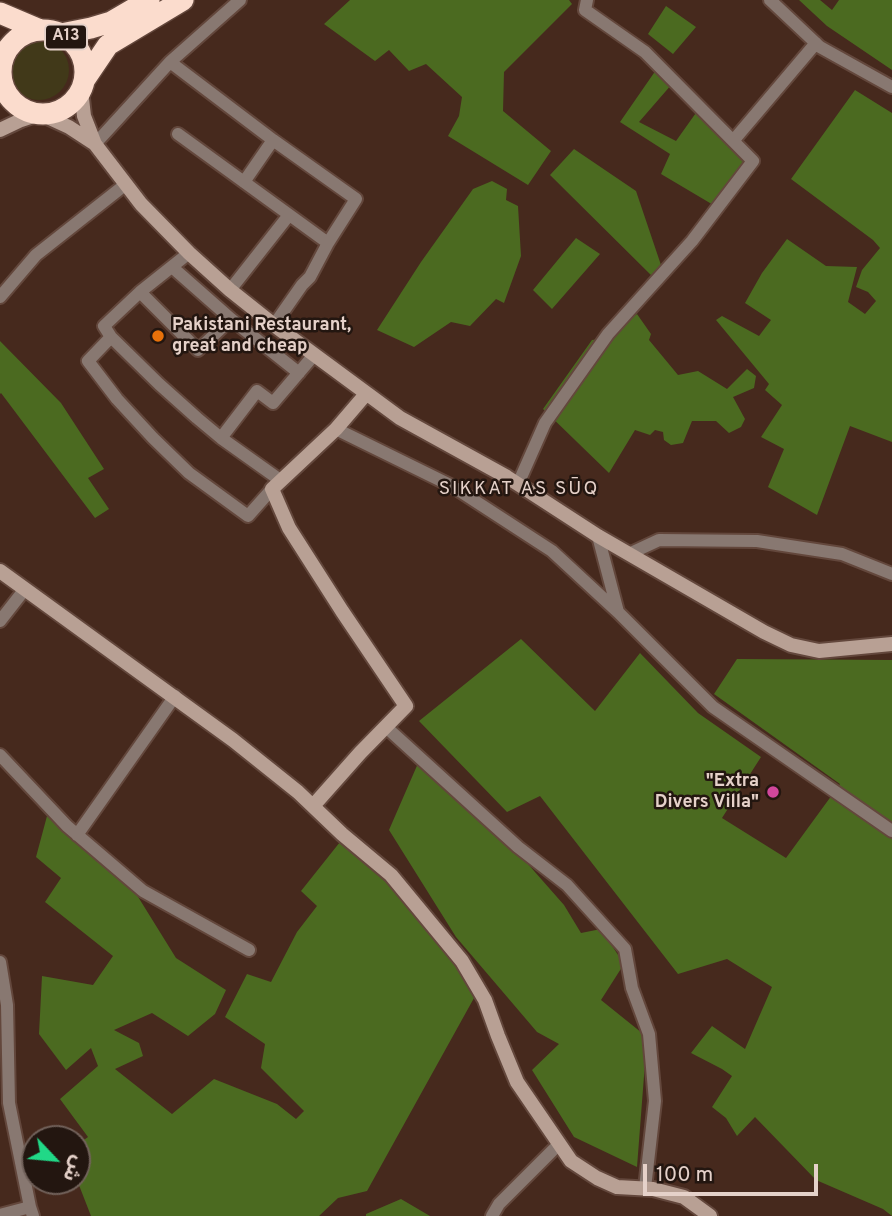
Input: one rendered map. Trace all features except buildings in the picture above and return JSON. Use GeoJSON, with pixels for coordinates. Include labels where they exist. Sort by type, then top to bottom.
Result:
{"type":"FeatureCollection","features":[{"type":"Feature","properties":{"kind":"highway","name":"A13"},"geometry":{"type":"LineString","coordinates":[[61,34],[111,22],[149,0]]}},
{"type":"Feature","properties":{"kind":"highway","name":"A13"},"geometry":{"type":"LineString","coordinates":[[83,85],[85,70],[80,53],[69,39],[61,34],[40,30],[29,33],[12,45],[6,54],[1,75],[6,93],[20,108],[41,114],[62,110],[70,105],[83,85],[108,46],[183,0]]}},
{"type":"Feature","properties":{"kind":"highway"},"geometry":{"type":"LineString","coordinates":[[0,13],[40,30]]}},
{"type":"Feature","properties":{"kind":"street"},"geometry":{"type":"LineString","coordinates":[[95,144],[170,62],[240,0]]}},
{"type":"Feature","properties":{"kind":"street"},"geometry":{"type":"LineString","coordinates":[[518,484],[545,423],[608,334],[692,241],[753,160],[645,52],[585,10],[587,0]]}},
{"type":"Feature","properties":{"kind":"street"},"geometry":{"type":"LineString","coordinates":[[770,0],[816,43],[892,87]]}},
{"type":"Feature","properties":{"kind":"street"},"geometry":{"type":"LineString","coordinates":[[733,141],[816,43]]}},
{"type":"Feature","properties":{"kind":"street"},"geometry":{"type":"LineString","coordinates":[[170,62],[356,199],[310,277],[274,326]]}},
{"type":"Feature","properties":{"kind":"street"},"geometry":{"type":"LineString","coordinates":[[83,85],[83,116],[95,144],[141,204],[230,290],[274,326],[400,418],[518,484],[629,554],[791,645],[819,651],[892,644]]}},
{"type":"Feature","properties":{"kind":"street"},"geometry":{"type":"LineString","coordinates":[[0,130],[41,114],[69,127],[95,144]]}},
{"type":"Feature","properties":{"kind":"street"},"geometry":{"type":"LineString","coordinates":[[178,134],[328,243]]}},
{"type":"Feature","properties":{"kind":"street"},"geometry":{"type":"LineString","coordinates":[[244,182],[273,140]]}},
{"type":"Feature","properties":{"kind":"street"},"geometry":{"type":"LineString","coordinates":[[0,297],[36,255],[126,184]]}},
{"type":"Feature","properties":{"kind":"street"},"geometry":{"type":"LineString","coordinates":[[230,290],[289,215]]}},
{"type":"Feature","properties":{"kind":"street"},"geometry":{"type":"LineString","coordinates":[[189,253],[140,292],[104,326],[111,337],[159,384],[276,484],[289,528],[406,706],[360,752],[313,806]]}},
{"type":"Feature","properties":{"kind":"street"},"geometry":{"type":"LineString","coordinates":[[172,267],[231,319],[299,373]]}},
{"type":"Feature","properties":{"kind":"street"},"geometry":{"type":"LineString","coordinates":[[140,292],[198,350],[231,319]]}},
{"type":"Feature","properties":{"kind":"street"},"geometry":{"type":"LineString","coordinates":[[111,337],[88,360],[117,399],[180,464],[247,516],[276,484],[336,429],[366,394]]}},
{"type":"Feature","properties":{"kind":"street"},"geometry":{"type":"LineString","coordinates":[[221,438],[257,391],[273,403],[314,355]]}},
{"type":"Feature","properties":{"kind":"street"},"geometry":{"type":"LineString","coordinates":[[336,429],[452,486],[552,551],[618,612],[713,707],[892,831]]}},
{"type":"Feature","properties":{"kind":"street"},"geometry":{"type":"LineString","coordinates":[[598,536],[618,612]]}},
{"type":"Feature","properties":{"kind":"street"},"geometry":{"type":"LineString","coordinates":[[629,554],[660,540],[757,541],[842,554],[892,574]]}},
{"type":"Feature","properties":{"kind":"street"},"geometry":{"type":"LineString","coordinates":[[0,571],[233,740],[391,875],[462,961],[485,1000],[517,1082],[570,1161],[617,1187],[653,1189],[684,1197],[710,1216]]}},
{"type":"Feature","properties":{"kind":"street"},"geometry":{"type":"LineString","coordinates":[[0,621],[25,589]]}},
{"type":"Feature","properties":{"kind":"street"},"geometry":{"type":"LineString","coordinates":[[77,835],[175,696]]}},
{"type":"Feature","properties":{"kind":"street"},"geometry":{"type":"LineString","coordinates":[[386,727],[519,847],[567,885],[625,949],[632,988],[649,1034],[654,1087],[655,1101],[645,1188]]}},
{"type":"Feature","properties":{"kind":"street"},"geometry":{"type":"LineString","coordinates":[[0,755],[77,835],[144,891],[249,950]]}},
{"type":"Feature","properties":{"kind":"street"},"geometry":{"type":"LineString","coordinates":[[0,962],[7,1005],[4,1099],[31,1211],[0,1215]]}},
{"type":"Feature","properties":{"kind":"street"},"geometry":{"type":"LineString","coordinates":[[492,1216],[499,1204],[559,1144]]}},
{"type":"Feature","properties":{"kind":"green space"},"geometry":{"type":"Polygon","coordinates":[[[350,0],[569,0],[572,4],[504,72],[503,111],[551,151],[528,185],[448,136],[459,116],[462,97],[426,64],[409,71],[389,50],[375,61],[324,24],[350,0]]]}},
{"type":"Feature","properties":{"kind":"green space"},"geometry":{"type":"Polygon","coordinates":[[[799,0],[820,0],[832,10],[839,0],[892,0],[892,70],[827,26],[799,0]]]}},
{"type":"Feature","properties":{"kind":"green space"},"geometry":{"type":"Polygon","coordinates":[[[666,6],[696,27],[673,54],[648,34],[666,6]]]}},
{"type":"Feature","properties":{"kind":"green space"},"geometry":{"type":"Polygon","coordinates":[[[656,70],[672,84],[639,122],[676,141],[698,110],[746,160],[715,206],[661,174],[670,154],[620,122],[656,70]]]}},
{"type":"Feature","properties":{"kind":"green space"},"geometry":{"type":"Polygon","coordinates":[[[855,90],[892,113],[892,442],[850,426],[817,515],[768,487],[784,449],[761,437],[782,405],[765,390],[769,384],[716,320],[722,316],[759,336],[771,320],[745,303],[762,273],[787,239],[826,266],[857,267],[848,302],[865,314],[876,301],[868,292],[856,287],[862,270],[880,248],[791,179],[855,90]]]}},
{"type":"Feature","properties":{"kind":"green space"},"geometry":{"type":"Polygon","coordinates":[[[574,149],[636,191],[662,268],[657,281],[550,175],[574,149]]]}},
{"type":"Feature","properties":{"kind":"green space"},"geometry":{"type":"Polygon","coordinates":[[[492,181],[507,189],[506,200],[518,206],[521,256],[504,303],[496,299],[470,326],[451,322],[414,347],[377,330],[473,189],[492,181]]]}},
{"type":"Feature","properties":{"kind":"green space"},"geometry":{"type":"Polygon","coordinates":[[[576,238],[600,254],[552,309],[533,290],[576,238]]]}},
{"type":"Feature","properties":{"kind":"green space"},"geometry":{"type":"Polygon","coordinates":[[[637,314],[651,334],[649,340],[678,375],[698,371],[727,389],[747,369],[756,376],[754,388],[733,397],[745,419],[741,427],[729,433],[716,421],[692,421],[683,443],[671,445],[664,440],[663,432],[655,430],[650,435],[635,430],[609,473],[543,409],[592,340],[599,339],[637,314]]]}},
{"type":"Feature","properties":{"kind":"green space"},"geometry":{"type":"Polygon","coordinates":[[[0,341],[61,403],[104,469],[88,478],[109,509],[95,518],[0,394],[0,341]]]}},
{"type":"Feature","properties":{"kind":"green space"},"geometry":{"type":"Polygon","coordinates":[[[521,639],[595,711],[640,653],[698,713],[761,757],[722,818],[786,858],[840,784],[714,694],[737,659],[892,660],[892,1216],[883,1209],[816,1180],[755,1117],[737,1136],[726,1118],[712,1107],[732,1076],[691,1053],[712,1026],[745,1049],[772,987],[727,959],[678,974],[540,796],[507,812],[419,721],[521,639]]]}},
{"type":"Feature","properties":{"kind":"green space"},"geometry":{"type":"Polygon","coordinates":[[[419,761],[498,830],[564,905],[581,933],[601,929],[624,964],[601,1000],[647,1037],[637,1167],[574,1137],[532,1070],[559,1044],[537,1032],[456,937],[389,830],[419,761]]]}},
{"type":"Feature","properties":{"kind":"green space"},"geometry":{"type":"Polygon","coordinates":[[[47,816],[127,879],[176,958],[226,990],[215,1014],[188,1036],[152,1013],[114,1030],[139,1043],[143,1056],[115,1069],[172,1114],[214,1079],[277,1104],[296,1119],[304,1111],[261,1068],[265,1044],[225,1017],[247,974],[271,982],[297,932],[317,906],[301,891],[340,842],[387,883],[455,964],[474,998],[367,1191],[338,1198],[319,1216],[91,1216],[83,1195],[91,1195],[91,1125],[79,1125],[60,1099],[98,1066],[91,1048],[66,1070],[39,1034],[42,976],[93,985],[113,956],[45,902],[61,878],[36,857],[47,816]]]}},
{"type":"Feature","properties":{"kind":"green space"},"geometry":{"type":"Polygon","coordinates":[[[401,1199],[430,1216],[366,1216],[366,1214],[401,1199]]]}},
{"type":"Feature","properties":{"kind":"sand"},"geometry":{"type":"Polygon","coordinates":[[[39,40],[60,49],[69,70],[60,91],[39,100],[18,91],[9,70],[18,49],[39,40]]]}},
{"type":"Feature","properties":{"kind":"place","name":"Pakistani Restaurant, great and cheap"},"geometry":{"type":"Point","coordinates":[158,336]}},
{"type":"Feature","properties":{"kind":"place","name":"\"Extra Divers Villa\""},"geometry":{"type":"Point","coordinates":[773,792]}},
{"type":"Feature","properties":{"kind":"district","name":"SIKKAT AS SŪQ"},"geometry":{"type":"Point","coordinates":[519,490]}}]}
